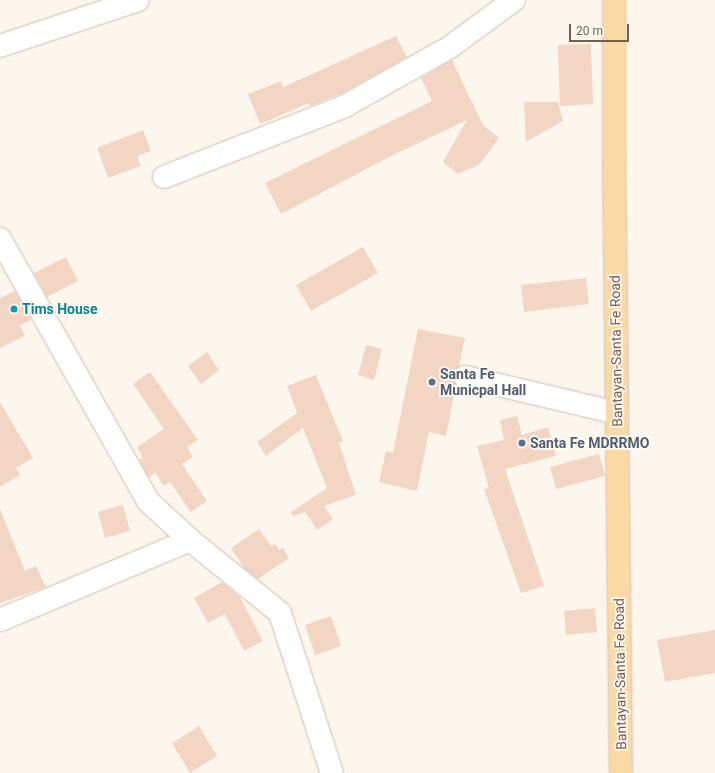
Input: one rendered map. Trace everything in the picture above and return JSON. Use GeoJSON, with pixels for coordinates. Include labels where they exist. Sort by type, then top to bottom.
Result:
{"type":"FeatureCollection","features":[{"type":"Feature","properties":{"kind":"main road","name":"Bantayan-Santa Fe Road"},"geometry":{"type":"LineString","coordinates":[[614,0],[621,773]]}},
{"type":"Feature","properties":{"kind":"street"},"geometry":{"type":"LineString","coordinates":[[0,46],[138,0]]}},
{"type":"Feature","properties":{"kind":"street"},"geometry":{"type":"LineString","coordinates":[[164,177],[345,106],[450,47],[514,0]]}},
{"type":"Feature","properties":{"kind":"street"},"geometry":{"type":"LineString","coordinates":[[0,239],[148,501],[190,540],[280,613],[332,773]]}},
{"type":"Feature","properties":{"kind":"street"},"geometry":{"type":"LineString","coordinates":[[465,377],[617,413]]}},
{"type":"Feature","properties":{"kind":"street"},"geometry":{"type":"LineString","coordinates":[[0,620],[190,540]]}},
{"type":"Feature","properties":{"kind":"building"},"geometry":{"type":"Polygon","coordinates":[[[396,36],[407,57],[343,93],[310,106],[309,103],[260,124],[248,94],[281,81],[283,87],[396,36]]]}},
{"type":"Feature","properties":{"kind":"building"},"geometry":{"type":"Polygon","coordinates":[[[591,44],[593,104],[560,106],[558,45],[591,44]]]}},
{"type":"Feature","properties":{"kind":"building"},"geometry":{"type":"Polygon","coordinates":[[[452,60],[483,125],[499,138],[479,165],[458,174],[443,162],[467,120],[393,155],[281,214],[265,183],[432,101],[421,78],[452,60]]]}},
{"type":"Feature","properties":{"kind":"building"},"geometry":{"type":"Polygon","coordinates":[[[524,102],[558,102],[563,121],[526,142],[524,102]]]}},
{"type":"Feature","properties":{"kind":"building"},"geometry":{"type":"Polygon","coordinates":[[[143,130],[151,151],[137,156],[141,166],[108,178],[97,148],[143,130]]]}},
{"type":"Feature","properties":{"kind":"building"},"geometry":{"type":"Polygon","coordinates":[[[363,247],[378,273],[311,311],[296,285],[363,247]]]}},
{"type":"Feature","properties":{"kind":"building"},"geometry":{"type":"Polygon","coordinates":[[[66,257],[78,281],[47,297],[34,273],[66,257]]]}},
{"type":"Feature","properties":{"kind":"building"},"geometry":{"type":"Polygon","coordinates":[[[586,278],[589,304],[524,312],[521,285],[586,278]]]}},
{"type":"Feature","properties":{"kind":"building","name":"Tims House"},"geometry":{"type":"Polygon","coordinates":[[[15,291],[31,320],[20,325],[25,336],[0,348],[0,298],[15,291]]]}},
{"type":"Feature","properties":{"kind":"building","name":"Santa Fe Municpal Hall"},"geometry":{"type":"Polygon","coordinates":[[[418,329],[465,338],[459,366],[453,375],[456,385],[446,436],[429,432],[417,491],[379,482],[386,451],[393,453],[418,329]]]}},
{"type":"Feature","properties":{"kind":"building"},"geometry":{"type":"Polygon","coordinates":[[[366,345],[382,349],[374,380],[358,375],[366,345]]]}},
{"type":"Feature","properties":{"kind":"building"},"geometry":{"type":"Polygon","coordinates":[[[207,352],[219,370],[201,384],[188,366],[207,352]]]}},
{"type":"Feature","properties":{"kind":"building"},"geometry":{"type":"Polygon","coordinates":[[[150,372],[198,440],[187,447],[193,457],[182,464],[207,501],[191,512],[170,482],[164,486],[155,473],[149,478],[139,460],[143,458],[137,447],[164,429],[133,384],[150,372]]]}},
{"type":"Feature","properties":{"kind":"building"},"geometry":{"type":"Polygon","coordinates":[[[316,375],[343,441],[339,443],[356,495],[324,506],[333,519],[317,530],[305,512],[293,516],[291,512],[327,488],[303,428],[266,456],[257,442],[297,413],[287,386],[316,375]]]}},
{"type":"Feature","properties":{"kind":"building"},"geometry":{"type":"Polygon","coordinates":[[[0,402],[33,458],[16,468],[20,475],[0,487],[0,402]]]}},
{"type":"Feature","properties":{"kind":"building"},"geometry":{"type":"Polygon","coordinates":[[[517,416],[522,435],[548,427],[556,456],[505,469],[544,586],[521,593],[484,489],[489,488],[477,446],[504,440],[500,420],[517,416]]]}},
{"type":"Feature","properties":{"kind":"building"},"geometry":{"type":"Polygon","coordinates":[[[599,454],[605,476],[556,489],[550,467],[599,454]]]}},
{"type":"Feature","properties":{"kind":"building"},"geometry":{"type":"Polygon","coordinates":[[[123,505],[130,531],[105,538],[98,512],[123,505]]]}},
{"type":"Feature","properties":{"kind":"building"},"geometry":{"type":"Polygon","coordinates":[[[0,509],[25,571],[36,566],[46,587],[0,603],[0,509]]]}},
{"type":"Feature","properties":{"kind":"building"},"geometry":{"type":"Polygon","coordinates":[[[259,529],[271,546],[275,544],[279,550],[283,548],[289,558],[258,579],[245,569],[231,548],[259,529]]]}},
{"type":"Feature","properties":{"kind":"building"},"geometry":{"type":"Polygon","coordinates":[[[222,582],[240,597],[263,641],[244,651],[225,614],[208,623],[194,598],[222,582]]]}},
{"type":"Feature","properties":{"kind":"building"},"geometry":{"type":"Polygon","coordinates":[[[595,608],[597,632],[566,635],[564,611],[595,608]]]}},
{"type":"Feature","properties":{"kind":"building"},"geometry":{"type":"Polygon","coordinates":[[[331,616],[341,646],[315,655],[305,625],[331,616]]]}},
{"type":"Feature","properties":{"kind":"building"},"geometry":{"type":"Polygon","coordinates":[[[715,630],[715,673],[665,682],[657,640],[715,630]]]}},
{"type":"Feature","properties":{"kind":"building"},"geometry":{"type":"Polygon","coordinates":[[[199,726],[217,756],[190,773],[172,743],[199,726]]]}},
{"type":"Feature","properties":{"kind":"place","name":"Tims House"},"geometry":{"type":"Point","coordinates":[14,309]}},
{"type":"Feature","properties":{"kind":"place","name":"Santa Fe Municpal Hall"},"geometry":{"type":"Point","coordinates":[432,382]}},
{"type":"Feature","properties":{"kind":"place","name":"Santa Fe MDRRMO"},"geometry":{"type":"Point","coordinates":[522,443]}}]}
